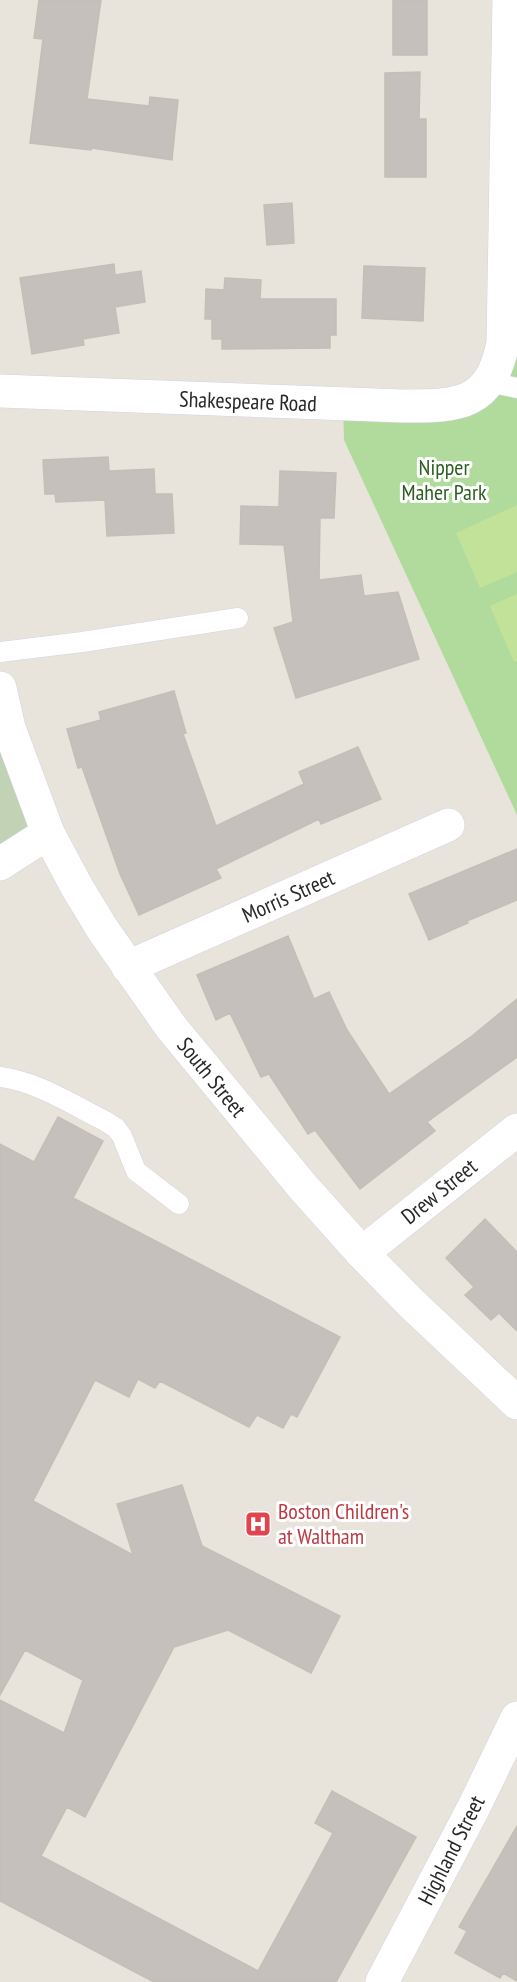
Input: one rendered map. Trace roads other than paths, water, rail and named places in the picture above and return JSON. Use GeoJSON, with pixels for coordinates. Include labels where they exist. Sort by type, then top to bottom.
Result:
{"type":"FeatureCollection","features":[{"type":"Feature","properties":{"kind":"street"},"geometry":{"type":"LineString","coordinates":[[503,385],[496,368],[503,343],[509,0]]}},
{"type":"Feature","properties":{"kind":"street","name":"Shakespeare Road"},"geometry":{"type":"LineString","coordinates":[[0,391],[442,406],[457,404],[503,385]]}},
{"type":"Feature","properties":{"kind":"street","name":"South Street"},"geometry":{"type":"LineString","coordinates":[[0,688],[4,731],[48,833],[103,930],[171,1027],[234,1106],[362,1253],[411,1303],[517,1403]]}},
{"type":"Feature","properties":{"kind":"street","name":"Morris Street"},"geometry":{"type":"LineString","coordinates":[[129,967],[448,825]]}},
{"type":"Feature","properties":{"kind":"street"},"geometry":{"type":"LineString","coordinates":[[0,864],[48,833]]}},
{"type":"Feature","properties":{"kind":"street","name":"Drew Street"},"geometry":{"type":"LineString","coordinates":[[362,1253],[517,1130]]}},
{"type":"Feature","properties":{"kind":"street","name":"Highland Street"},"geometry":{"type":"LineString","coordinates":[[382,1982],[474,1807],[517,1718]]}},
{"type":"Feature","properties":{"kind":"lane"},"geometry":{"type":"LineString","coordinates":[[0,652],[238,618]]}},
{"type":"Feature","properties":{"kind":"lane"},"geometry":{"type":"LineString","coordinates":[[0,1077],[34,1086],[110,1124],[122,1136],[136,1171],[179,1204]]}},
{"type":"Feature","properties":{"kind":"place","name":"Boston Children's at Waltham"},"geometry":{"type":"Point","coordinates":[258,1524]}},
{"type":"Feature","properties":{"kind":"park label","name":"Nipper Maher Park"},"geometry":{"type":"Point","coordinates":[444,480]}}]}
